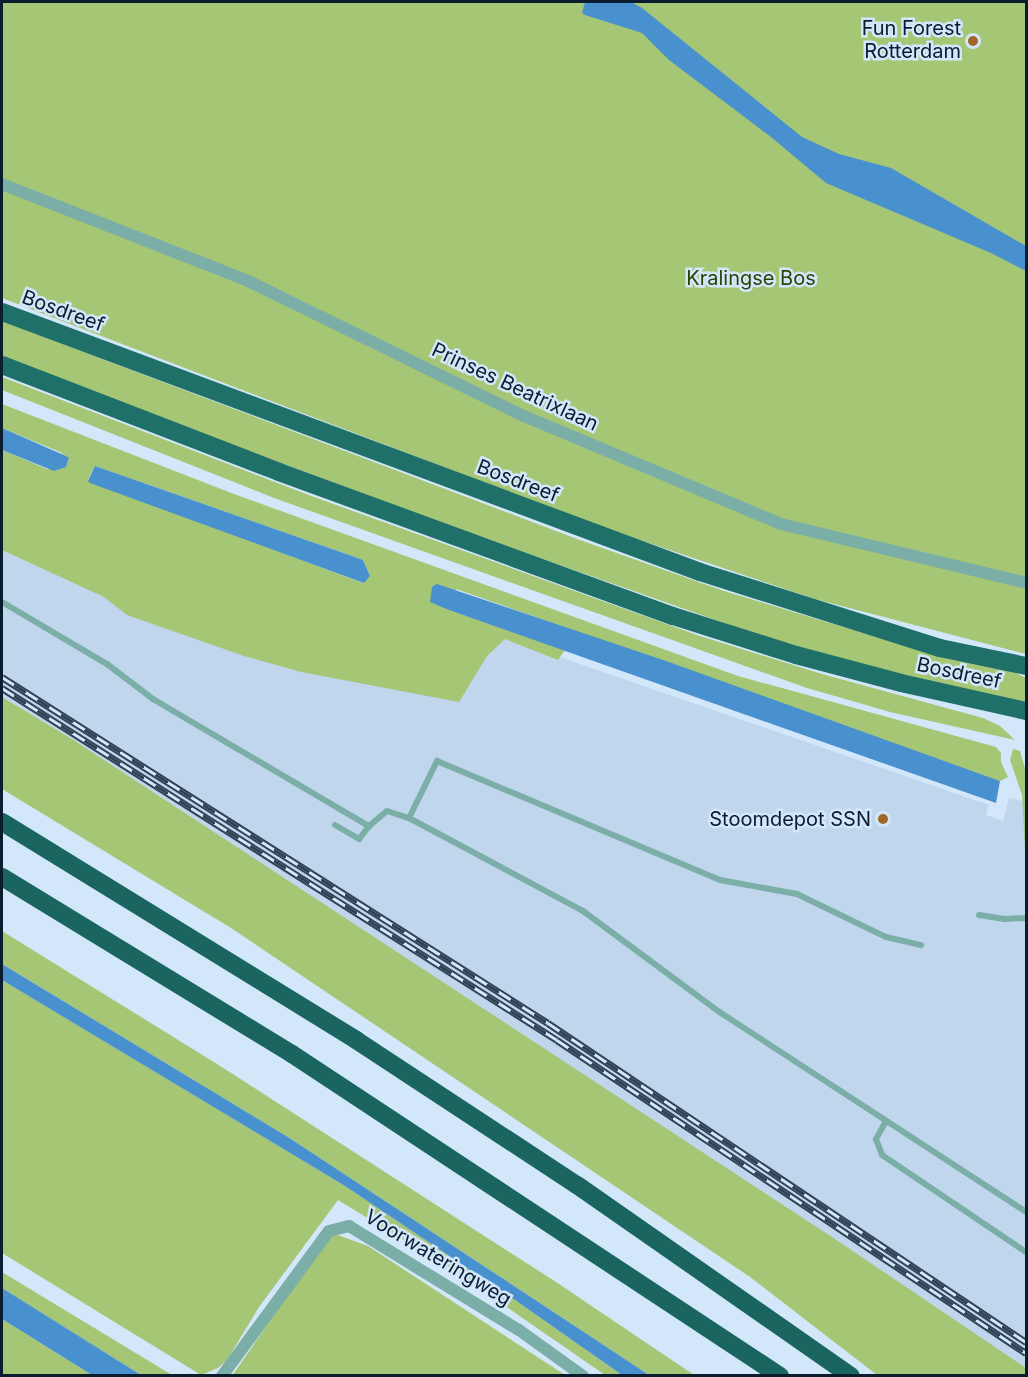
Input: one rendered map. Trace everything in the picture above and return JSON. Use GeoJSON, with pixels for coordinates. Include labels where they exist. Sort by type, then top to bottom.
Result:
{"type":"FeatureCollection","features":[{"type":"Feature","properties":{"kind":"highway","name":"Bosdreef"},"geometry":{"type":"LineString","coordinates":[[2,312],[700,572],[940,648],[1026,666]]}},
{"type":"Feature","properties":{"kind":"highway","name":"Bosdreef"},"geometry":{"type":"LineString","coordinates":[[2,365],[279,472],[673,616],[796,655],[901,683],[1026,711]]}},
{"type":"Feature","properties":{"kind":"highway"},"geometry":{"type":"LineString","coordinates":[[2,822],[176,927],[356,1040],[578,1185],[851,1376]]}},
{"type":"Feature","properties":{"kind":"highway"},"geometry":{"type":"LineString","coordinates":[[2,877],[292,1054],[780,1376]]}},
{"type":"Feature","properties":{"kind":"street","name":"Prinses Beatrixlaan"},"geometry":{"type":"LineString","coordinates":[[2,184],[249,281],[524,416],[781,524],[1026,583]]}},
{"type":"Feature","properties":{"kind":"street","name":"Voorwateringweg"},"geometry":{"type":"LineString","coordinates":[[222,1376],[329,1231],[349,1226],[519,1330],[583,1376]]}},
{"type":"Feature","properties":{"kind":"lane"},"geometry":{"type":"LineString","coordinates":[[2,602],[106,664],[153,699],[369,826]]}},
{"type":"Feature","properties":{"kind":"lane"},"geometry":{"type":"LineString","coordinates":[[409,818],[437,761],[720,880],[797,894],[886,938],[921,945]]}},
{"type":"Feature","properties":{"kind":"lane"},"geometry":{"type":"LineString","coordinates":[[335,825],[358,839],[387,811],[409,818],[583,911],[721,1012],[1026,1212]]}},
{"type":"Feature","properties":{"kind":"lane"},"geometry":{"type":"LineString","coordinates":[[979,915],[1005,919],[1026,918]]}},
{"type":"Feature","properties":{"kind":"lane"},"geometry":{"type":"LineString","coordinates":[[886,1121],[876,1139],[882,1155],[1026,1252]]}},
{"type":"Feature","properties":{"kind":"shaded area"},"geometry":{"type":"Polygon","coordinates":[[[2,550],[142,614],[493,634],[989,805],[986,815],[1003,821],[1009,798],[1026,802],[1026,1368],[72,739],[2,697],[2,550]]]}},
{"type":"Feature","properties":{"kind":"green space","name":"Kralingse Bos"},"geometry":{"type":"Polygon","coordinates":[[[2,2],[1026,2],[1026,654],[815,599],[592,524],[2,298],[2,2]]]}},
{"type":"Feature","properties":{"kind":"green space"},"geometry":{"type":"Polygon","coordinates":[[[2,321],[577,539],[724,591],[906,646],[1012,671],[1026,678],[1026,708],[778,642],[475,535],[60,381],[2,358],[2,321]]]}},
{"type":"Feature","properties":{"kind":"green space"},"geometry":{"type":"Polygon","coordinates":[[[2,377],[314,497],[697,635],[822,674],[983,718],[1000,726],[1015,740],[890,712],[807,688],[274,498],[2,390],[2,377]]]}},
{"type":"Feature","properties":{"kind":"green space"},"geometry":{"type":"Polygon","coordinates":[[[2,404],[234,494],[738,676],[996,747],[1001,753],[1001,762],[1008,777],[1000,781],[456,589],[446,608],[449,610],[565,650],[558,660],[505,639],[487,656],[459,702],[301,672],[244,656],[127,615],[104,597],[2,550],[2,450],[47,469],[66,467],[69,459],[60,452],[2,428],[2,404]],[[95,466],[88,480],[363,583],[370,576],[363,560],[95,466]]]}},
{"type":"Feature","properties":{"kind":"green space"},"geometry":{"type":"Polygon","coordinates":[[[2,697],[72,739],[835,1239],[1026,1368],[1026,1375],[877,1375],[750,1277],[231,928],[2,789],[2,697]]]}},
{"type":"Feature","properties":{"kind":"green space"},"geometry":{"type":"Polygon","coordinates":[[[1013,749],[1020,751],[1026,772],[1026,868],[1022,795],[1010,760],[1013,749]]]}},
{"type":"Feature","properties":{"kind":"green space"},"geometry":{"type":"Polygon","coordinates":[[[2,931],[217,1064],[556,1282],[694,1375],[649,1375],[291,1139],[2,964],[2,931]]]}},
{"type":"Feature","properties":{"kind":"green space"},"geometry":{"type":"Polygon","coordinates":[[[2,980],[345,1186],[622,1375],[605,1375],[459,1274],[338,1200],[259,1307],[227,1360],[218,1368],[201,1375],[2,1253],[2,980]]]}},
{"type":"Feature","properties":{"kind":"green space"},"geometry":{"type":"Polygon","coordinates":[[[335,1234],[368,1246],[565,1375],[232,1376],[325,1241],[335,1234]]]}},
{"type":"Feature","properties":{"kind":"green space"},"geometry":{"type":"Polygon","coordinates":[[[2,1272],[172,1375],[141,1375],[2,1288],[2,1272]]]}},
{"type":"Feature","properties":{"kind":"green space"},"geometry":{"type":"Polygon","coordinates":[[[2,1319],[92,1375],[2,1375],[2,1319]]]}},
{"type":"Feature","properties":{"kind":"water"},"geometry":{"type":"Polygon","coordinates":[[[585,2],[631,2],[642,8],[802,137],[839,154],[891,168],[1026,246],[1026,271],[991,253],[826,183],[771,137],[669,60],[642,33],[582,13],[585,2]]]}},
{"type":"Feature","properties":{"kind":"water"},"geometry":{"type":"Polygon","coordinates":[[[2,428],[66,456],[69,458],[66,467],[54,471],[2,450],[2,428]]]}},
{"type":"Feature","properties":{"kind":"water"},"geometry":{"type":"Polygon","coordinates":[[[95,466],[363,560],[370,576],[364,583],[90,483],[88,481],[95,466]]]}},
{"type":"Feature","properties":{"kind":"water"},"geometry":{"type":"Polygon","coordinates":[[[437,584],[666,661],[1000,781],[996,803],[449,610],[430,602],[432,587],[437,584]]]}},
{"type":"Feature","properties":{"kind":"water"},"geometry":{"type":"Polygon","coordinates":[[[2,964],[291,1139],[649,1375],[622,1375],[345,1186],[2,980],[2,964]]]}},
{"type":"Feature","properties":{"kind":"water"},"geometry":{"type":"Polygon","coordinates":[[[2,1288],[141,1375],[92,1375],[2,1319],[2,1288]]]}},
{"type":"Feature","properties":{"kind":"railway"},"geometry":{"type":"LineString","coordinates":[[2,677],[548,1023],[1026,1342]]}},
{"type":"Feature","properties":{"kind":"railway"},"geometry":{"type":"LineString","coordinates":[[2,688],[557,1040],[1026,1353]]}},
{"type":"Feature","properties":{"kind":"place","name":"Fun Forest Rotterdam"},"geometry":{"type":"Point","coordinates":[973,41]}},
{"type":"Feature","properties":{"kind":"place","name":"Stoomdepot SSN"},"geometry":{"type":"Point","coordinates":[883,819]}}]}
